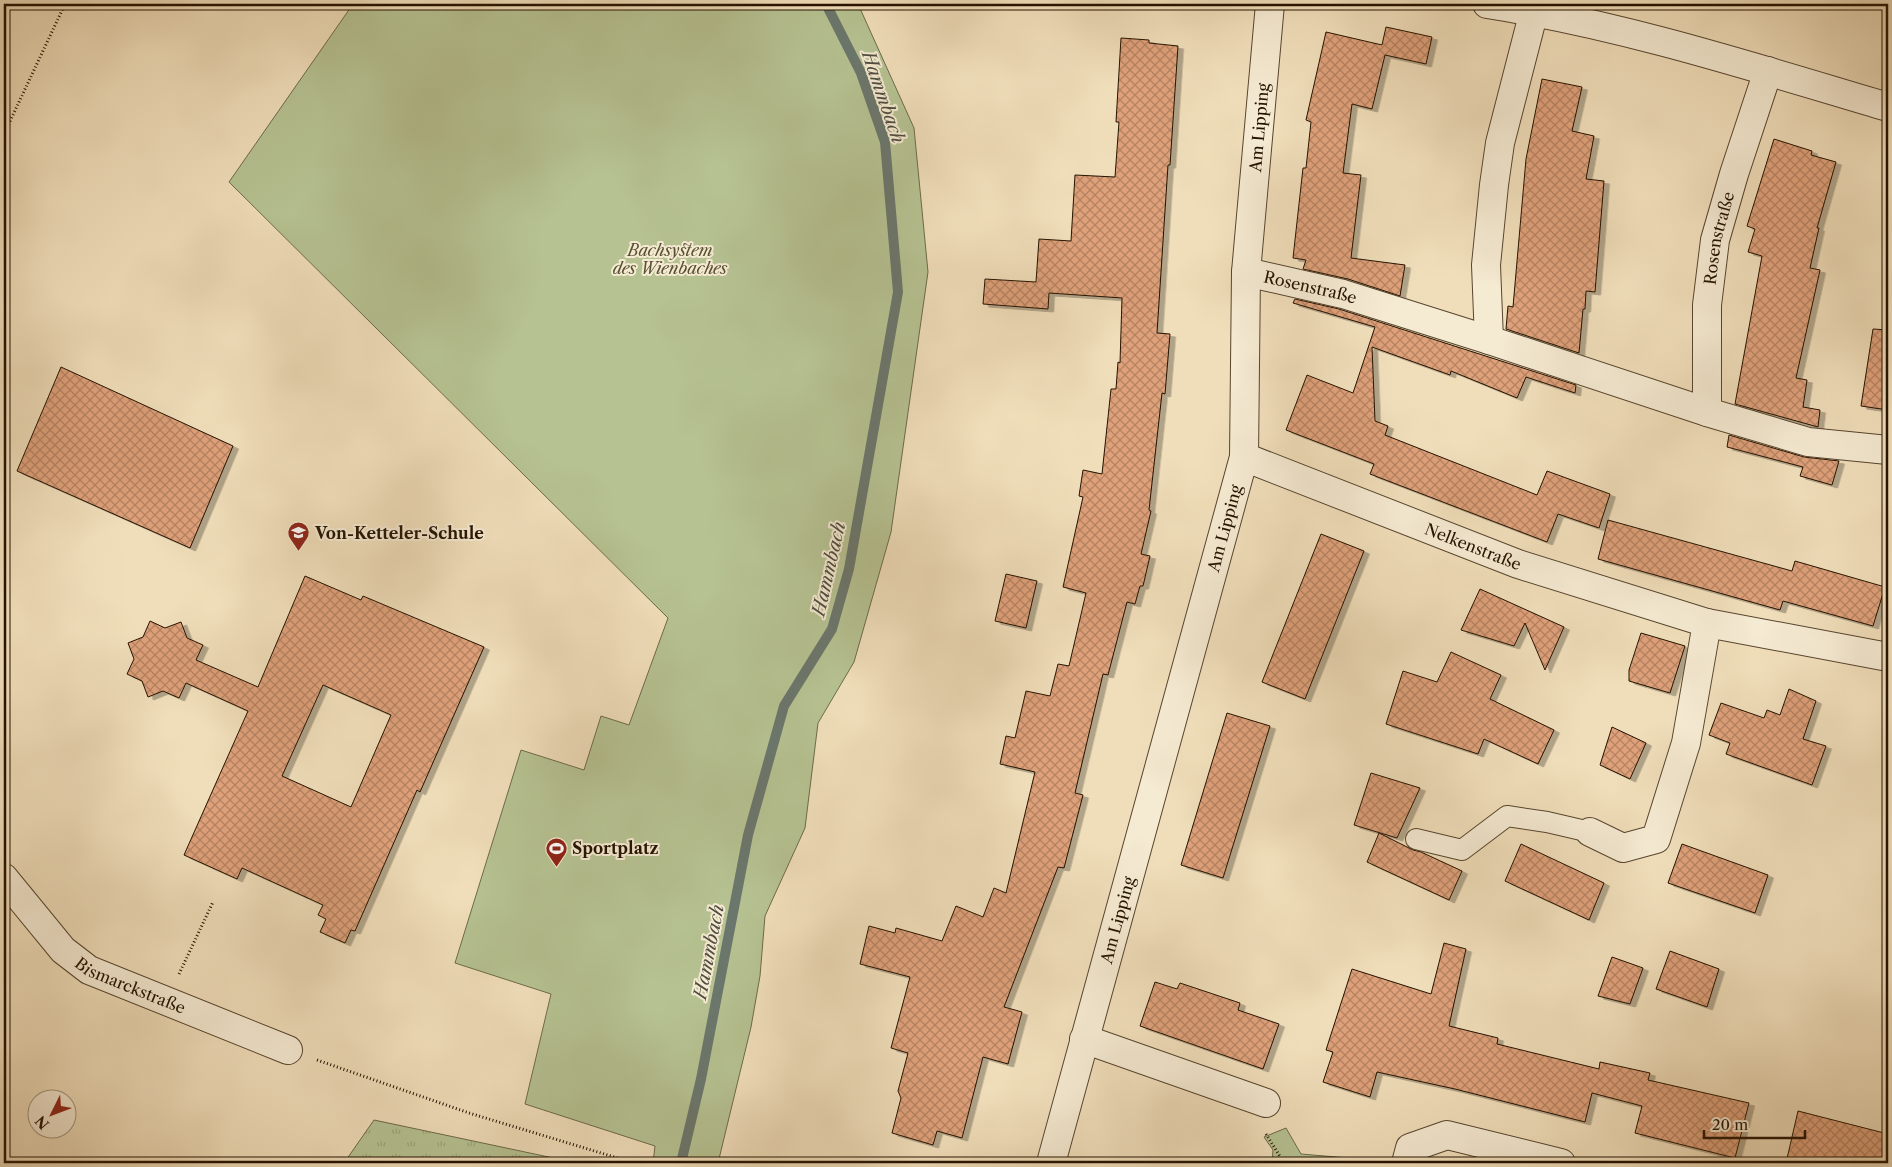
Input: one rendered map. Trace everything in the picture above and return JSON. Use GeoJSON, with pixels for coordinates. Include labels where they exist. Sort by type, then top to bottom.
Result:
{"type":"FeatureCollection","features":[{"type":"Feature","properties":{"kind":"street","name":"Am Lipping"},"geometry":{"type":"LineString","coordinates":[[1051,1163],[1244,456],[1246,272],[1270,4]]}},
{"type":"Feature","properties":{"kind":"street"},"geometry":{"type":"LineString","coordinates":[[1487,4],[1534,11],[1597,25],[1768,71],[1888,107]]}},
{"type":"Feature","properties":{"kind":"street"},"geometry":{"type":"LineString","coordinates":[[1489,340],[1486,264],[1494,185],[1500,143],[1534,11]]}},
{"type":"Feature","properties":{"kind":"street","name":"Rosenstraße"},"geometry":{"type":"LineString","coordinates":[[1707,412],[1707,305],[1715,240],[1734,174],[1768,71]]}},
{"type":"Feature","properties":{"kind":"street","name":"Rosenstraße"},"geometry":{"type":"LineString","coordinates":[[1246,272],[1343,294],[1707,412],[1808,442],[1888,450]]}},
{"type":"Feature","properties":{"kind":"street","name":"Nelkenstraße"},"geometry":{"type":"LineString","coordinates":[[1244,456],[1518,564],[1707,622],[1888,657]]}},
{"type":"Feature","properties":{"kind":"street"},"geometry":{"type":"LineString","coordinates":[[1590,832],[1623,848],[1656,838],[1686,743],[1707,622]]}},
{"type":"Feature","properties":{"kind":"street","name":"Bismarckstraße"},"geometry":{"type":"LineString","coordinates":[[4,878],[63,950],[89,970],[288,1050]]}},
{"type":"Feature","properties":{"kind":"street"},"geometry":{"type":"LineString","coordinates":[[1084,1039],[1266,1104]]}},
{"type":"Feature","properties":{"kind":"street"},"geometry":{"type":"LineString","coordinates":[[1406,1163],[1410,1148],[1448,1135],[1561,1163]]}},
{"type":"Feature","properties":{"kind":"lane"},"geometry":{"type":"LineString","coordinates":[[1416,839],[1462,850],[1507,816],[1547,822],[1590,832]]}},
{"type":"Feature","properties":{"kind":"path"},"geometry":{"type":"LineString","coordinates":[[4,134],[65,4]]}},
{"type":"Feature","properties":{"kind":"path"},"geometry":{"type":"LineString","coordinates":[[166,1000],[213,902]]}},
{"type":"Feature","properties":{"kind":"path"},"geometry":{"type":"LineString","coordinates":[[288,1050],[468,1113],[632,1163]]}},
{"type":"Feature","properties":{"kind":"green space","name":"Bachsystem des Wienbaches"},"geometry":{"type":"Polygon","coordinates":[[[353,4],[858,4],[914,128],[928,272],[891,532],[854,662],[818,723],[805,828],[765,916],[760,976],[751,1027],[718,1163],[653,1163],[655,1146],[525,1104],[551,994],[455,963],[521,750],[584,770],[601,716],[629,725],[668,618],[229,182],[353,4]]]}},
{"type":"Feature","properties":{"kind":"green space"},"geometry":{"type":"Polygon","coordinates":[[[374,1120],[577,1163],[344,1163],[374,1120]]]}},
{"type":"Feature","properties":{"kind":"green space"},"geometry":{"type":"Polygon","coordinates":[[[1286,1128],[1301,1154],[1360,1159],[1361,1163],[1272,1163],[1273,1150],[1264,1137],[1286,1128]]]}},
{"type":"Feature","properties":{"kind":"building"},"geometry":{"type":"Polygon","coordinates":[[[1386,27],[1432,37],[1426,64],[1385,55],[1372,109],[1352,104],[1343,173],[1361,175],[1351,258],[1405,265],[1400,296],[1348,279],[1303,269],[1306,260],[1293,258],[1303,168],[1306,168],[1311,122],[1306,120],[1326,32],[1382,45],[1386,27]]]}},
{"type":"Feature","properties":{"kind":"building"},"geometry":{"type":"Polygon","coordinates":[[[1121,38],[1149,40],[1149,43],[1178,46],[1157,333],[1170,334],[1165,394],[1162,393],[1149,510],[1151,511],[1141,554],[1150,556],[1143,586],[1140,586],[1135,604],[1127,602],[1108,675],[1103,674],[1075,793],[1083,795],[1064,868],[1058,867],[1004,1007],[1022,1012],[1008,1064],[983,1057],[962,1138],[937,1131],[933,1145],[892,1133],[901,1098],[898,1091],[908,1053],[891,1048],[910,977],[860,964],[869,926],[895,933],[896,928],[942,941],[956,906],[983,917],[994,888],[1006,893],[1035,772],[1000,764],[1006,736],[1015,738],[1026,691],[1050,696],[1058,664],[1069,666],[1086,593],[1063,587],[1083,497],[1079,496],[1083,470],[1102,474],[1111,389],[1116,389],[1118,362],[1120,363],[1122,298],[1049,293],[1048,309],[983,304],[985,279],[1036,282],[1039,239],[1071,241],[1075,175],[1115,177],[1119,122],[1116,122],[1121,38]]]}},
{"type":"Feature","properties":{"kind":"building"},"geometry":{"type":"Polygon","coordinates":[[[1542,79],[1582,87],[1572,131],[1594,136],[1586,179],[1604,181],[1595,292],[1586,291],[1579,353],[1506,329],[1508,306],[1513,307],[1526,159],[1542,79]]]}},
{"type":"Feature","properties":{"kind":"building"},"geometry":{"type":"Polygon","coordinates":[[[1774,139],[1812,151],[1811,155],[1836,162],[1817,228],[1819,228],[1810,268],[1820,270],[1796,378],[1807,380],[1803,407],[1820,410],[1818,427],[1735,404],[1762,256],[1748,252],[1755,229],[1747,226],[1774,139]]]}},
{"type":"Feature","properties":{"kind":"building"},"geometry":{"type":"Polygon","coordinates":[[[1295,299],[1339,309],[1576,385],[1575,393],[1526,377],[1517,398],[1451,371],[1450,375],[1372,347],[1375,421],[1388,426],[1385,435],[1537,495],[1547,471],[1610,494],[1599,528],[1558,514],[1547,542],[1370,474],[1374,464],[1286,430],[1307,375],[1353,393],[1375,327],[1293,303],[1295,299]]]}},
{"type":"Feature","properties":{"kind":"building"},"geometry":{"type":"Polygon","coordinates":[[[1873,329],[1888,330],[1888,410],[1861,406],[1873,329]]]}},
{"type":"Feature","properties":{"kind":"building"},"geometry":{"type":"Polygon","coordinates":[[[61,367],[233,446],[190,548],[17,471],[61,367]]]}},
{"type":"Feature","properties":{"kind":"building"},"geometry":{"type":"Polygon","coordinates":[[[1729,435],[1804,457],[1839,461],[1832,485],[1800,476],[1803,467],[1727,447],[1729,435]]]}},
{"type":"Feature","properties":{"kind":"building"},"geometry":{"type":"Polygon","coordinates":[[[1608,520],[1792,571],[1795,561],[1885,587],[1873,626],[1783,601],[1780,610],[1598,559],[1608,520]]]}},
{"type":"Feature","properties":{"kind":"building"},"geometry":{"type":"Polygon","coordinates":[[[1321,534],[1364,551],[1305,699],[1262,682],[1321,534]]]}},
{"type":"Feature","properties":{"kind":"building"},"geometry":{"type":"Polygon","coordinates":[[[1006,574],[1037,581],[1026,628],[995,621],[1006,574]]]}},
{"type":"Feature","properties":{"kind":"building","name":"Von-Ketteler-Schule"},"geometry":{"type":"Polygon","coordinates":[[[305,576],[361,600],[363,596],[484,647],[420,792],[417,790],[355,931],[351,930],[345,943],[320,932],[326,919],[318,915],[323,905],[242,868],[237,879],[184,855],[248,711],[186,683],[179,698],[163,691],[148,697],[142,681],[127,674],[134,659],[128,643],[143,637],[150,621],[165,628],[181,622],[187,638],[203,645],[196,660],[258,687],[305,576]],[[323,685],[282,776],[351,807],[391,715],[323,685]]]}},
{"type":"Feature","properties":{"kind":"building"},"geometry":{"type":"Polygon","coordinates":[[[1480,589],[1564,627],[1545,670],[1525,623],[1514,646],[1461,630],[1480,589]]]}},
{"type":"Feature","properties":{"kind":"building"},"geometry":{"type":"Polygon","coordinates":[[[1641,633],[1685,646],[1670,693],[1629,681],[1629,670],[1641,633]]]}},
{"type":"Feature","properties":{"kind":"building"},"geometry":{"type":"Polygon","coordinates":[[[1451,652],[1501,675],[1490,699],[1554,730],[1538,764],[1484,739],[1478,754],[1386,724],[1403,671],[1437,682],[1451,652]]]}},
{"type":"Feature","properties":{"kind":"building"},"geometry":{"type":"Polygon","coordinates":[[[1789,689],[1816,701],[1803,739],[1826,746],[1812,785],[1726,754],[1730,743],[1709,735],[1721,703],[1764,718],[1767,710],[1780,715],[1789,689]]]}},
{"type":"Feature","properties":{"kind":"building"},"geometry":{"type":"Polygon","coordinates":[[[1227,713],[1270,726],[1223,878],[1181,865],[1227,713]]]}},
{"type":"Feature","properties":{"kind":"building"},"geometry":{"type":"Polygon","coordinates":[[[1612,727],[1646,743],[1630,779],[1600,765],[1612,727]]]}},
{"type":"Feature","properties":{"kind":"building"},"geometry":{"type":"Polygon","coordinates":[[[1371,773],[1420,788],[1397,838],[1354,825],[1371,773]]]}},
{"type":"Feature","properties":{"kind":"building"},"geometry":{"type":"Polygon","coordinates":[[[1379,833],[1462,871],[1449,900],[1367,862],[1379,833]]]}},
{"type":"Feature","properties":{"kind":"building"},"geometry":{"type":"Polygon","coordinates":[[[1521,844],[1604,883],[1589,920],[1505,881],[1521,844]]]}},
{"type":"Feature","properties":{"kind":"building"},"geometry":{"type":"Polygon","coordinates":[[[1682,844],[1768,875],[1755,913],[1668,883],[1682,844]]]}},
{"type":"Feature","properties":{"kind":"building"},"geometry":{"type":"Polygon","coordinates":[[[1444,943],[1466,949],[1449,1026],[1498,1038],[1497,1044],[1599,1069],[1600,1062],[1650,1073],[1648,1080],[1749,1103],[1735,1158],[1635,1133],[1642,1106],[1592,1093],[1585,1122],[1455,1089],[1377,1072],[1370,1097],[1323,1082],[1333,1052],[1326,1050],[1352,969],[1431,994],[1444,943]]]}},
{"type":"Feature","properties":{"kind":"building"},"geometry":{"type":"Polygon","coordinates":[[[1670,951],[1719,969],[1707,1007],[1656,989],[1670,951]]]}},
{"type":"Feature","properties":{"kind":"building"},"geometry":{"type":"Polygon","coordinates":[[[1612,957],[1643,968],[1630,1004],[1598,996],[1612,957]]]}},
{"type":"Feature","properties":{"kind":"building"},"geometry":{"type":"Polygon","coordinates":[[[1155,982],[1177,989],[1180,983],[1240,1003],[1238,1010],[1279,1024],[1263,1069],[1140,1026],[1155,982]]]}},
{"type":"Feature","properties":{"kind":"building"},"geometry":{"type":"Polygon","coordinates":[[[1798,1111],[1888,1134],[1888,1163],[1786,1163],[1798,1111]]]}},
{"type":"Feature","properties":{"kind":"waterway","name":"Hammbach"},"geometry":{"type":"LineString","coordinates":[[681,1163],[701,1079],[748,835],[784,706],[832,629],[849,569],[898,292],[885,142],[861,73],[826,4]]}},
{"type":"Feature","properties":{"kind":"place","name":"Von-Ketteler-Schule"},"geometry":{"type":"Point","coordinates":[299,552]}},
{"type":"Feature","properties":{"kind":"place","name":"Sportplatz"},"geometry":{"type":"Point","coordinates":[556,867]}}]}
